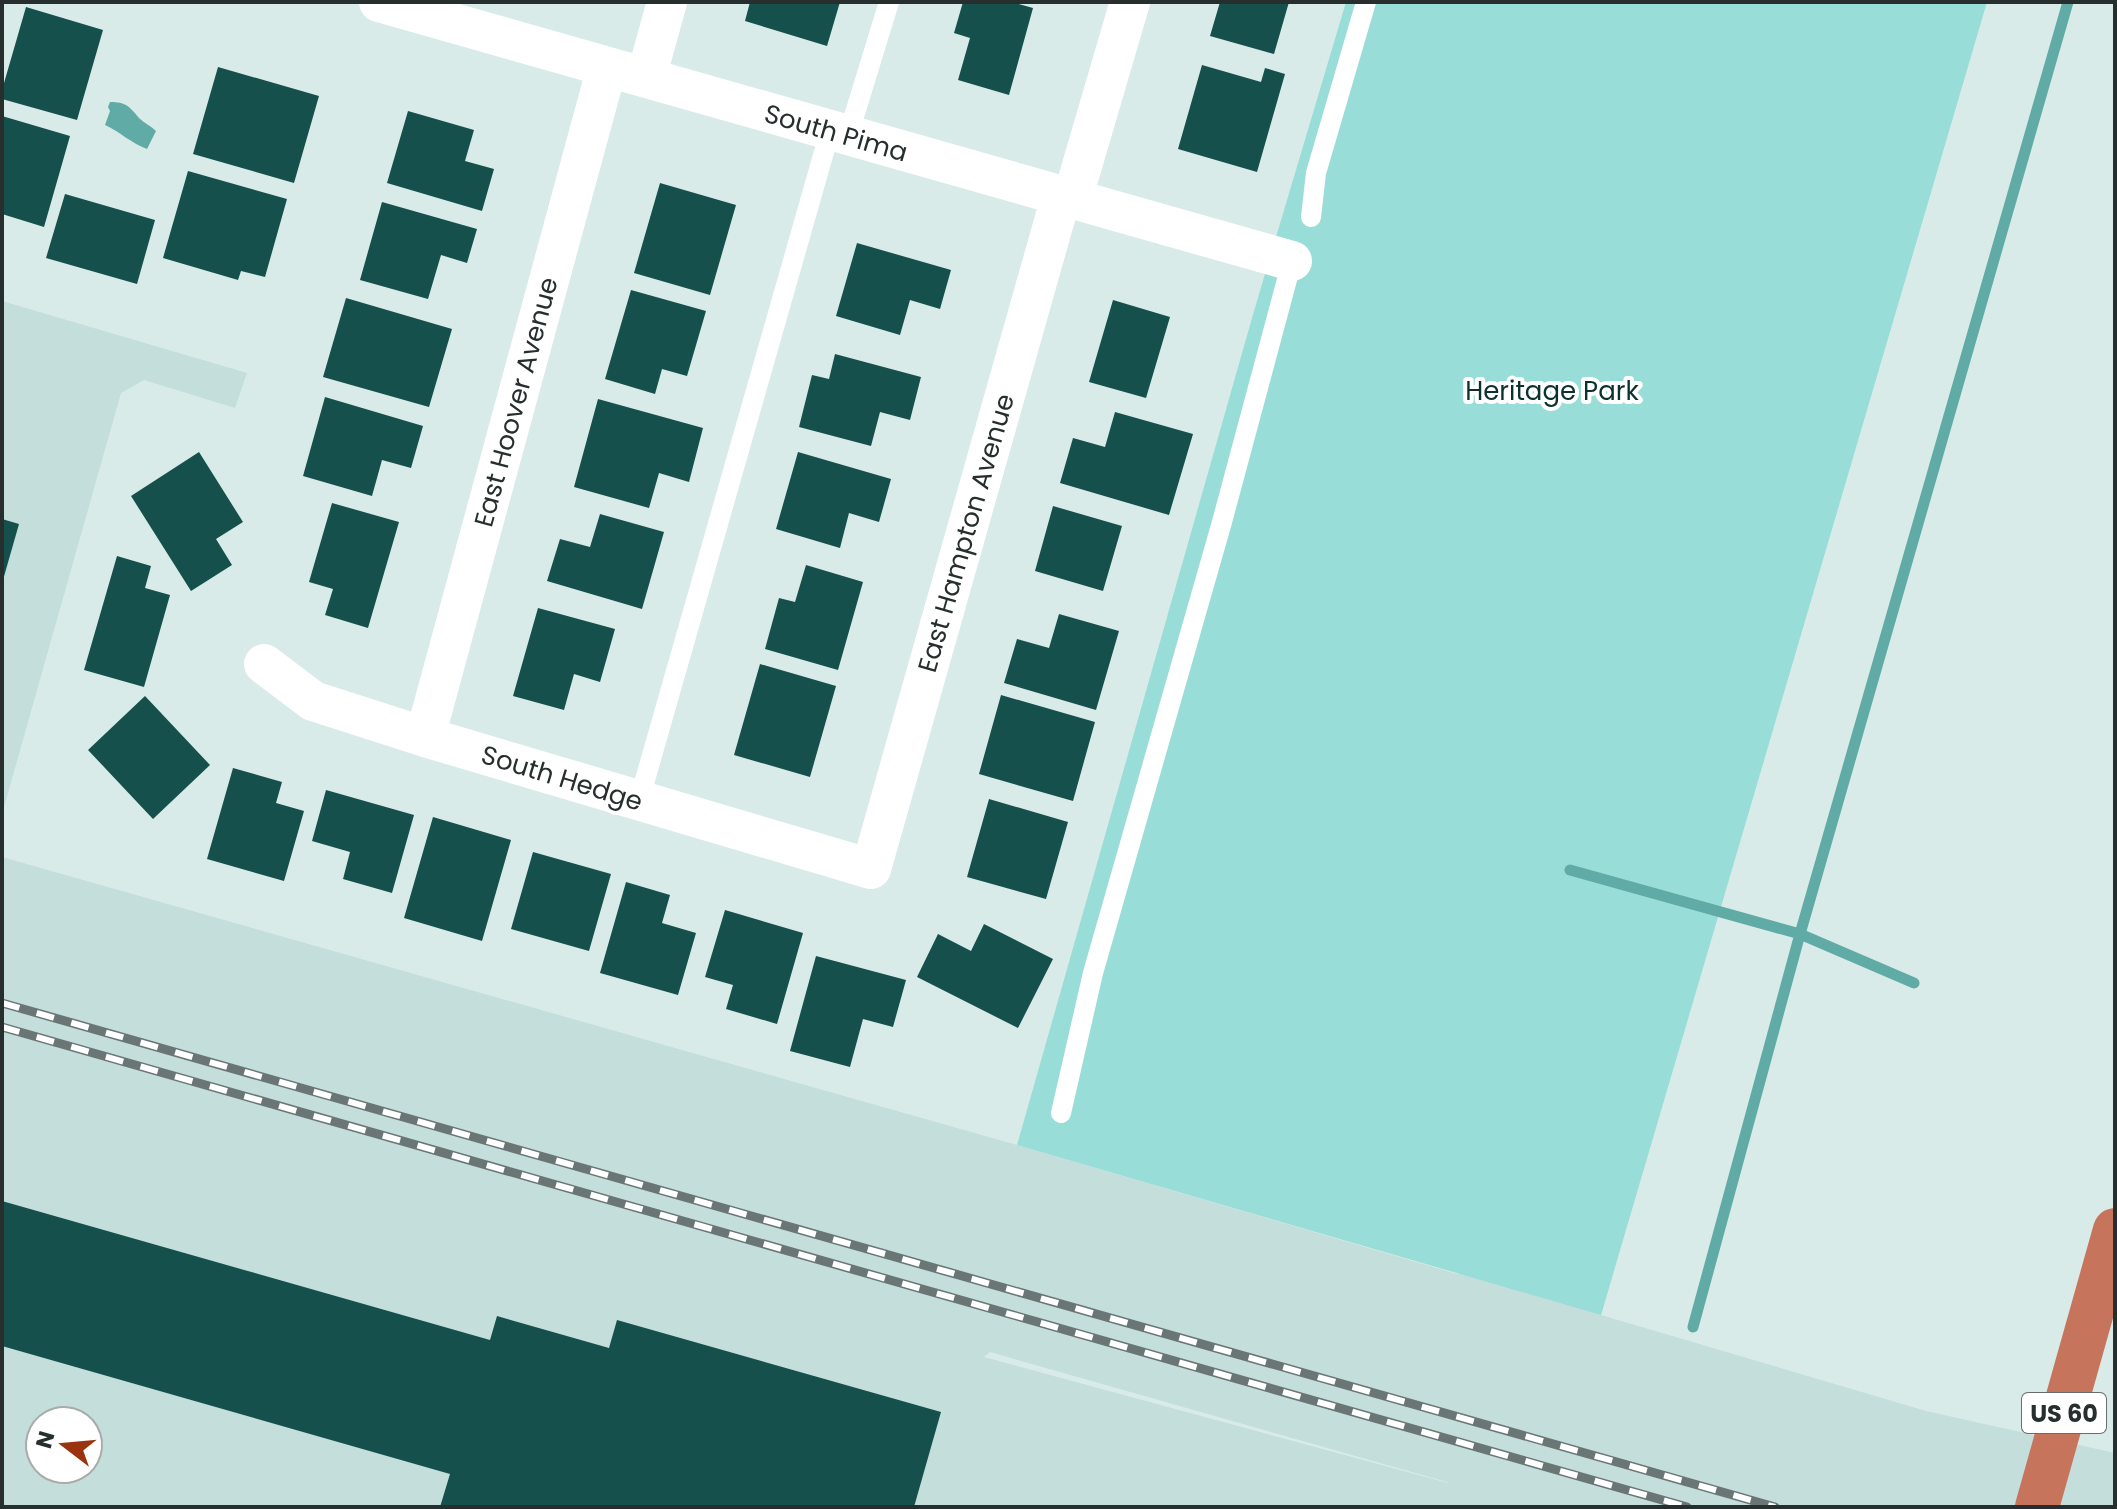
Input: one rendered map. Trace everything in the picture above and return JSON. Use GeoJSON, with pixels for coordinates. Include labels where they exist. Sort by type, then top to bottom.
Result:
{"type":"FeatureCollection","features":[{"type":"Feature","properties":{"kind":"highway","name":"US 60"},"geometry":{"type":"LineString","coordinates":[[2037,1507],[2115,1230]]}},
{"type":"Feature","properties":{"kind":"street","name":"South Pima"},"geometry":{"type":"LineString","coordinates":[[379,2],[439,10],[607,67],[1292,261]]}},
{"type":"Feature","properties":{"kind":"street"},"geometry":{"type":"LineString","coordinates":[[646,78],[667,2]]}},
{"type":"Feature","properties":{"kind":"street","name":"East Hampton Avenue"},"geometry":{"type":"LineString","coordinates":[[871,869],[1066,199],[1130,2]]}},
{"type":"Feature","properties":{"kind":"street","name":"East Hoover Avenue"},"geometry":{"type":"LineString","coordinates":[[425,737],[607,67]]}},
{"type":"Feature","properties":{"kind":"street","name":"South Hedge"},"geometry":{"type":"LineString","coordinates":[[264,664],[313,701],[871,869]]}},
{"type":"Feature","properties":{"kind":"lane"},"geometry":{"type":"LineString","coordinates":[[639,801],[839,134],[889,2]]}},
{"type":"Feature","properties":{"kind":"lane"},"geometry":{"type":"LineString","coordinates":[[1311,217],[1316,173],[1366,2]]}},
{"type":"Feature","properties":{"kind":"lane"},"geometry":{"type":"LineString","coordinates":[[1061,1113],[1093,973],[1222,522],[1292,261]]}},
{"type":"Feature","properties":{"kind":"shaded area"},"geometry":{"type":"Polygon","coordinates":[[[110,102],[127,106],[156,131],[147,149],[105,125],[110,102]]]}},
{"type":"Feature","properties":{"kind":"shaded area"},"geometry":{"type":"Polygon","coordinates":[[[2,301],[247,373],[235,408],[144,380],[121,393],[2,814],[2,301]]]}},
{"type":"Feature","properties":{"kind":"shaded area"},"geometry":{"type":"Polygon","coordinates":[[[2,857],[1017,1145],[1457,1274],[1629,1217],[1601,1315],[1926,1411],[2115,1453],[2115,1507],[2,1507],[2,857]],[[990,1352],[984,1357],[1448,1483],[990,1352]]]}},
{"type":"Feature","properties":{"kind":"green space","name":"Heritage Park"},"geometry":{"type":"Polygon","coordinates":[[[1346,2],[1987,2],[1601,1315],[1017,1145],[1254,311],[1346,2]]]}},
{"type":"Feature","properties":{"kind":"building"},"geometry":{"type":"Polygon","coordinates":[[[750,2],[840,2],[827,46],[745,21],[750,2]]]}},
{"type":"Feature","properties":{"kind":"building"},"geometry":{"type":"Polygon","coordinates":[[[963,2],[1012,2],[1033,8],[1009,95],[958,80],[970,38],[954,33],[963,2]]]}},
{"type":"Feature","properties":{"kind":"building"},"geometry":{"type":"Polygon","coordinates":[[[1220,2],[1289,2],[1274,54],[1210,36],[1220,2]]]}},
{"type":"Feature","properties":{"kind":"building"},"geometry":{"type":"Polygon","coordinates":[[[26,7],[103,30],[77,120],[2,99],[26,7]]]}},
{"type":"Feature","properties":{"kind":"building"},"geometry":{"type":"Polygon","coordinates":[[[1202,65],[1261,82],[1265,68],[1285,74],[1257,172],[1178,149],[1202,65]]]}},
{"type":"Feature","properties":{"kind":"building"},"geometry":{"type":"Polygon","coordinates":[[[218,67],[319,96],[294,183],[193,154],[218,67]]]}},
{"type":"Feature","properties":{"kind":"building"},"geometry":{"type":"Polygon","coordinates":[[[408,111],[474,130],[465,161],[494,169],[482,211],[387,183],[408,111]]]}},
{"type":"Feature","properties":{"kind":"building"},"geometry":{"type":"Polygon","coordinates":[[[2,116],[70,136],[44,227],[2,214],[2,116]]]}},
{"type":"Feature","properties":{"kind":"building"},"geometry":{"type":"Polygon","coordinates":[[[188,171],[287,199],[265,277],[241,271],[238,280],[163,258],[188,171]]]}},
{"type":"Feature","properties":{"kind":"building"},"geometry":{"type":"Polygon","coordinates":[[[660,183],[736,205],[710,295],[634,273],[660,183]]]}},
{"type":"Feature","properties":{"kind":"building"},"geometry":{"type":"Polygon","coordinates":[[[65,194],[155,220],[137,284],[46,258],[65,194]]]}},
{"type":"Feature","properties":{"kind":"building"},"geometry":{"type":"Polygon","coordinates":[[[382,202],[477,229],[467,263],[441,255],[428,299],[360,280],[382,202]]]}},
{"type":"Feature","properties":{"kind":"building"},"geometry":{"type":"Polygon","coordinates":[[[857,243],[951,270],[940,309],[910,300],[900,335],[836,316],[857,243]]]}},
{"type":"Feature","properties":{"kind":"building"},"geometry":{"type":"Polygon","coordinates":[[[631,290],[706,311],[687,376],[662,369],[655,394],[605,379],[631,290]]]}},
{"type":"Feature","properties":{"kind":"building"},"geometry":{"type":"Polygon","coordinates":[[[346,298],[452,329],[429,407],[323,377],[346,298]]]}},
{"type":"Feature","properties":{"kind":"building"},"geometry":{"type":"Polygon","coordinates":[[[1113,300],[1170,317],[1146,398],[1089,382],[1113,300]]]}},
{"type":"Feature","properties":{"kind":"building"},"geometry":{"type":"Polygon","coordinates":[[[835,354],[921,377],[910,420],[880,412],[871,446],[799,427],[812,375],[829,379],[835,354]]]}},
{"type":"Feature","properties":{"kind":"building"},"geometry":{"type":"Polygon","coordinates":[[[325,397],[423,426],[411,468],[382,460],[372,496],[303,476],[325,397]]]}},
{"type":"Feature","properties":{"kind":"building"},"geometry":{"type":"Polygon","coordinates":[[[598,399],[703,428],[689,482],[659,473],[649,508],[574,487],[598,399]]]}},
{"type":"Feature","properties":{"kind":"building"},"geometry":{"type":"Polygon","coordinates":[[[1115,412],[1193,434],[1169,515],[1060,483],[1073,438],[1105,447],[1115,412]]]}},
{"type":"Feature","properties":{"kind":"building"},"geometry":{"type":"Polygon","coordinates":[[[199,452],[243,522],[216,539],[232,565],[191,591],[131,496],[199,452]]]}},
{"type":"Feature","properties":{"kind":"building"},"geometry":{"type":"Polygon","coordinates":[[[798,452],[891,479],[879,522],[849,513],[840,548],[776,529],[798,452]]]}},
{"type":"Feature","properties":{"kind":"building"},"geometry":{"type":"Polygon","coordinates":[[[332,503],[399,522],[368,628],[325,615],[333,589],[309,582],[332,503]]]}},
{"type":"Feature","properties":{"kind":"building"},"geometry":{"type":"Polygon","coordinates":[[[1053,506],[1122,526],[1103,591],[1035,571],[1053,506]]]}},
{"type":"Feature","properties":{"kind":"building"},"geometry":{"type":"Polygon","coordinates":[[[600,514],[664,532],[642,609],[547,581],[560,539],[590,547],[600,514]]]}},
{"type":"Feature","properties":{"kind":"building"},"geometry":{"type":"Polygon","coordinates":[[[2,519],[19,524],[3,580],[2,580],[2,519]]]}},
{"type":"Feature","properties":{"kind":"building"},"geometry":{"type":"Polygon","coordinates":[[[117,556],[151,566],[145,588],[170,595],[144,687],[84,670],[117,556]]]}},
{"type":"Feature","properties":{"kind":"building"},"geometry":{"type":"Polygon","coordinates":[[[806,565],[863,582],[838,670],[765,649],[779,598],[795,602],[806,565]]]}},
{"type":"Feature","properties":{"kind":"building"},"geometry":{"type":"Polygon","coordinates":[[[538,608],[615,629],[600,682],[574,674],[564,710],[513,696],[538,608]]]}},
{"type":"Feature","properties":{"kind":"building"},"geometry":{"type":"Polygon","coordinates":[[[1059,614],[1119,631],[1096,710],[1004,683],[1017,639],[1049,648],[1059,614]]]}},
{"type":"Feature","properties":{"kind":"building"},"geometry":{"type":"Polygon","coordinates":[[[760,664],[836,686],[810,777],[734,755],[760,664]]]}},
{"type":"Feature","properties":{"kind":"building"},"geometry":{"type":"Polygon","coordinates":[[[1001,695],[1095,722],[1073,801],[979,774],[1001,695]]]}},
{"type":"Feature","properties":{"kind":"building"},"geometry":{"type":"Polygon","coordinates":[[[145,696],[210,765],[153,819],[88,750],[145,696]]]}},
{"type":"Feature","properties":{"kind":"building"},"geometry":{"type":"Polygon","coordinates":[[[233,768],[282,782],[276,803],[304,811],[284,881],[207,859],[233,768]]]}},
{"type":"Feature","properties":{"kind":"building"},"geometry":{"type":"Polygon","coordinates":[[[326,790],[414,815],[392,893],[343,879],[350,852],[312,841],[326,790]]]}},
{"type":"Feature","properties":{"kind":"building"},"geometry":{"type":"Polygon","coordinates":[[[989,799],[1068,822],[1046,899],[967,877],[989,799]]]}},
{"type":"Feature","properties":{"kind":"building"},"geometry":{"type":"Polygon","coordinates":[[[433,817],[511,840],[482,941],[404,918],[433,817]]]}},
{"type":"Feature","properties":{"kind":"building"},"geometry":{"type":"Polygon","coordinates":[[[533,852],[611,874],[589,951],[511,929],[533,852]]]}},
{"type":"Feature","properties":{"kind":"building"},"geometry":{"type":"Polygon","coordinates":[[[626,882],[670,895],[662,923],[696,933],[678,995],[600,973],[626,882]]]}},
{"type":"Feature","properties":{"kind":"building"},"geometry":{"type":"Polygon","coordinates":[[[725,910],[803,933],[777,1024],[726,1009],[733,985],[705,977],[725,910]]]}},
{"type":"Feature","properties":{"kind":"building"},"geometry":{"type":"Polygon","coordinates":[[[984,924],[1053,959],[1018,1028],[917,977],[938,934],[971,951],[984,924]]]}},
{"type":"Feature","properties":{"kind":"building"},"geometry":{"type":"Polygon","coordinates":[[[816,956],[906,980],[893,1027],[863,1019],[850,1067],[790,1051],[816,956]]]}},
{"type":"Feature","properties":{"kind":"building"},"geometry":{"type":"Polygon","coordinates":[[[2,1201],[490,1340],[497,1316],[609,1348],[617,1320],[941,1412],[914,1507],[440,1507],[450,1474],[2,1346],[2,1201]]]}},
{"type":"Feature","properties":{"kind":"waterway"},"geometry":{"type":"LineString","coordinates":[[1693,1327],[1800,934],[2068,2]]}},
{"type":"Feature","properties":{"kind":"waterway"},"geometry":{"type":"LineString","coordinates":[[1570,870],[1800,934],[1914,983]]}},
{"type":"Feature","properties":{"kind":"railway"},"geometry":{"type":"LineString","coordinates":[[2,1003],[1775,1507]]}},
{"type":"Feature","properties":{"kind":"railway"},"geometry":{"type":"LineString","coordinates":[[2,1027],[1687,1507]]}}]}
